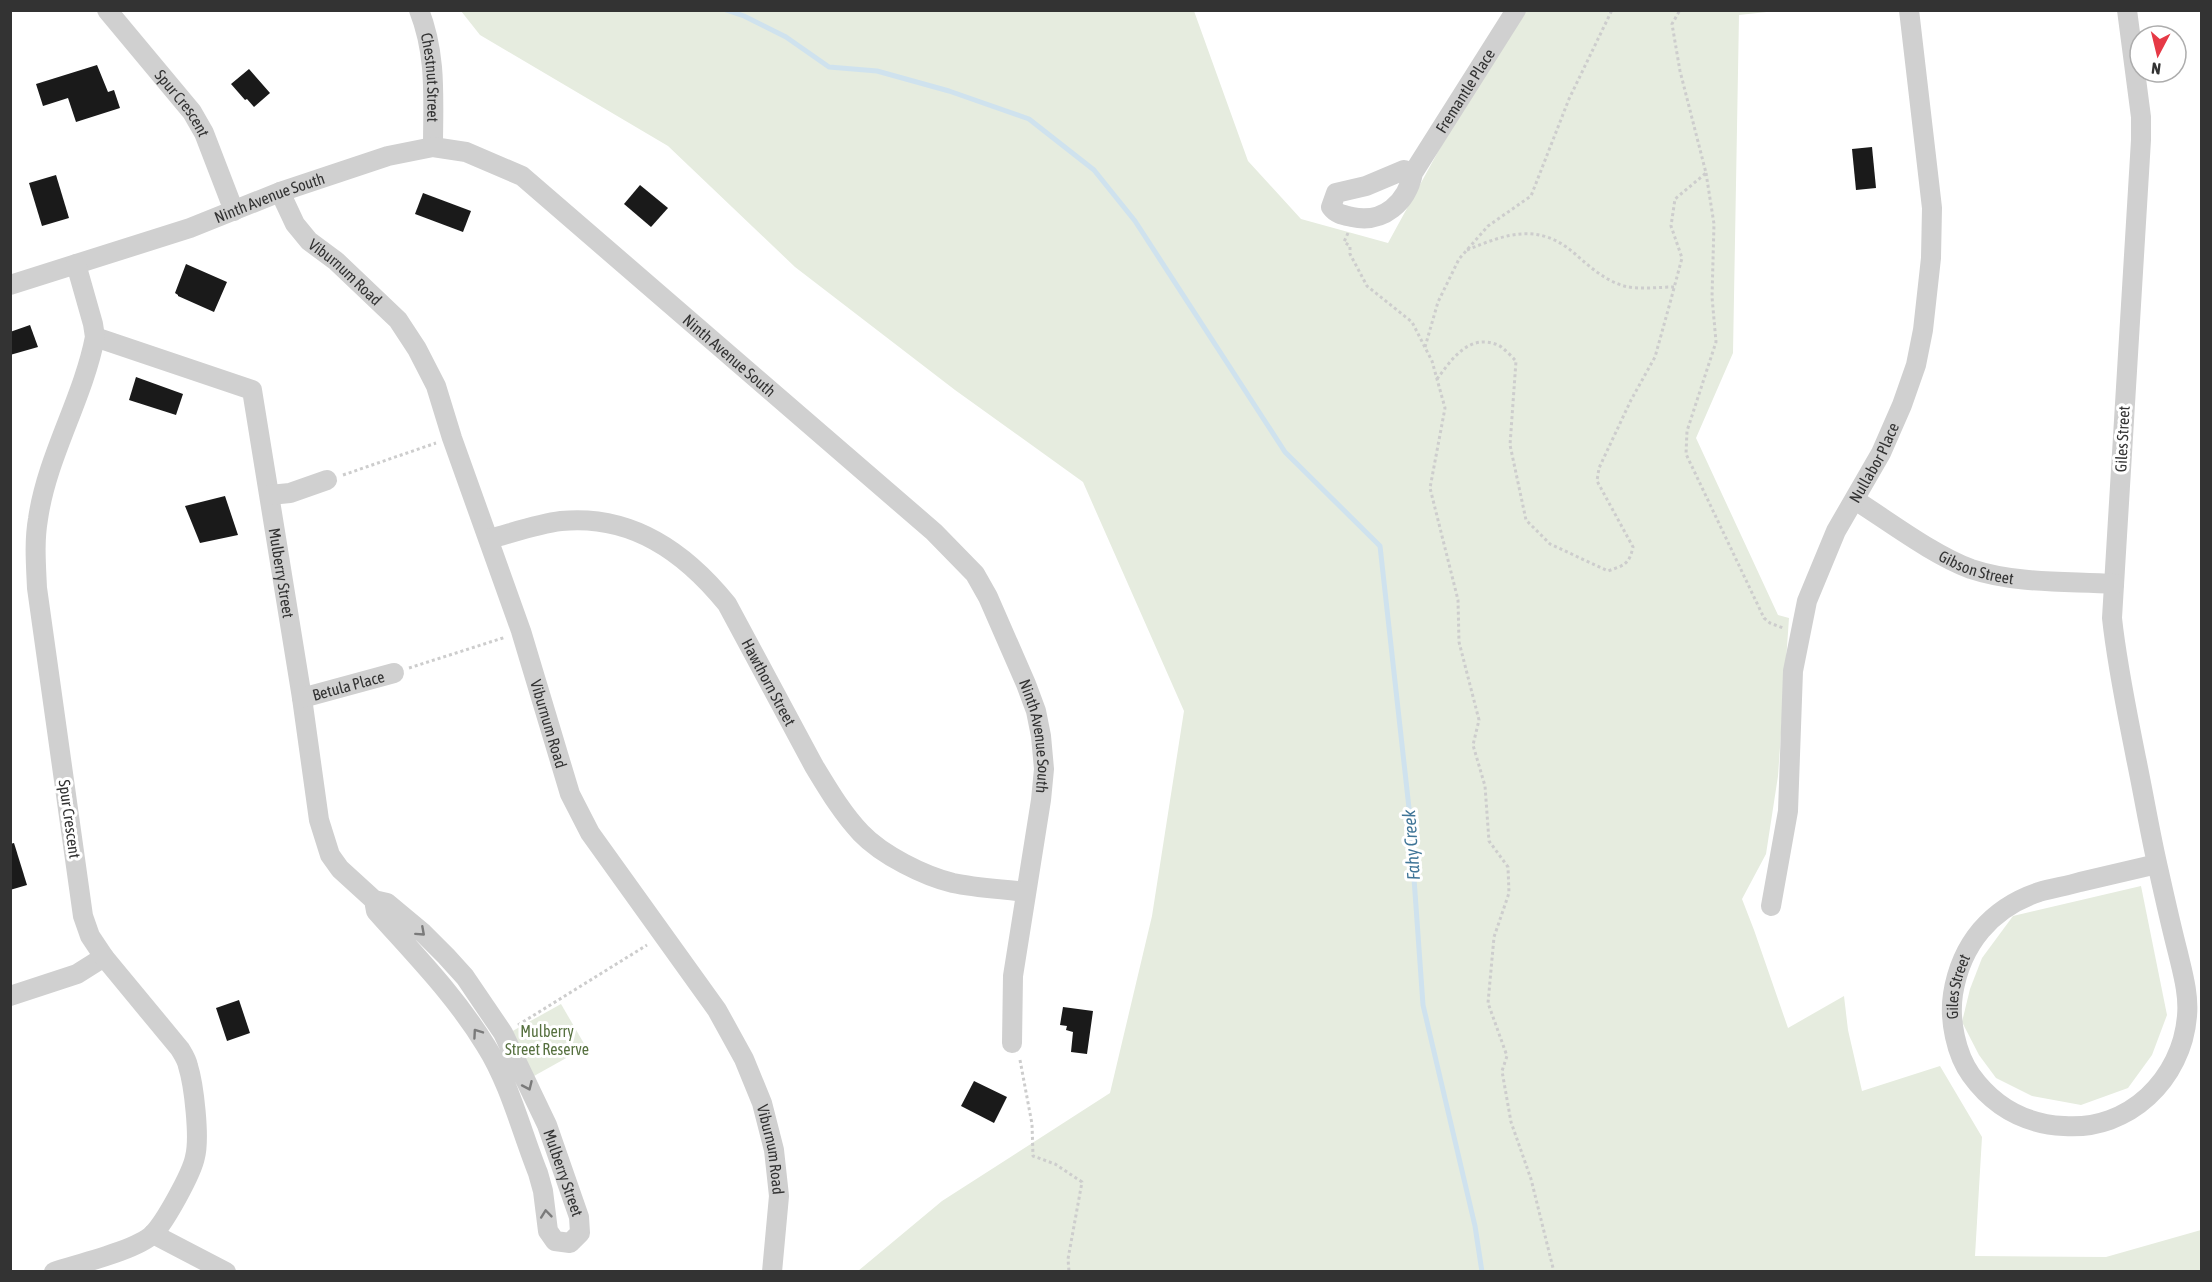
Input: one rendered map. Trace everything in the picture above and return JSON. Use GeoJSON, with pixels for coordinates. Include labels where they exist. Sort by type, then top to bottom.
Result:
{"type":"FeatureCollection","features":[{"type":"Feature","properties":{"kind":"street","name":"Spur Crescent"},"geometry":{"type":"LineString","coordinates":[[107,10],[192,112],[204,134],[234,211]]}},
{"type":"Feature","properties":{"kind":"street","name":"Chestnut Street"},"geometry":{"type":"LineString","coordinates":[[419,10],[430,43],[433,63],[433,147]]}},
{"type":"Feature","properties":{"kind":"street","name":"Fremantle Place"},"geometry":{"type":"LineString","coordinates":[[1356,218],[1388,214],[1405,197],[1413,173],[1516,10]]}},
{"type":"Feature","properties":{"kind":"street","name":"Nullabor Place"},"geometry":{"type":"LineString","coordinates":[[1771,906],[1788,811],[1791,691],[1799,632],[1807,601],[1836,531],[1881,453],[1898,415],[1916,365],[1923,330],[1933,235],[1932,208],[1909,10]]}},
{"type":"Feature","properties":{"kind":"street","name":"Giles Street"},"geometry":{"type":"LineString","coordinates":[[2127,10],[2140,108],[2141,140],[2112,618],[2115,646],[2157,864],[2186,988],[2187,1014],[2178,1054],[2168,1075],[2154,1092],[2137,1105],[2115,1117],[2091,1125],[2067,1127],[2040,1124],[2017,1116],[1980,1088],[1967,1069],[1953,1028],[1952,1004],[1955,980],[1970,942],[2001,912],[2040,892],[2157,864]]}},
{"type":"Feature","properties":{"kind":"street","name":"Ninth Avenue South"},"geometry":{"type":"LineString","coordinates":[[10,285],[190,228],[280,192],[388,156],[433,147],[466,152],[522,176],[934,532],[975,574],[988,597],[1036,711],[1044,769],[1013,976],[1012,1043]]}},
{"type":"Feature","properties":{"kind":"street"},"geometry":{"type":"LineString","coordinates":[[1356,218],[1335,212],[1331,207],[1336,193],[1366,186],[1404,170],[1413,173]]}},
{"type":"Feature","properties":{"kind":"street","name":"Viburnum Road"},"geometry":{"type":"LineString","coordinates":[[280,192],[295,224],[309,241],[336,261],[398,320],[417,349],[436,386],[452,438],[522,631],[570,794],[590,833],[717,1010],[744,1059],[762,1103],[774,1150],[779,1196],[772,1272]]}},
{"type":"Feature","properties":{"kind":"street"},"geometry":{"type":"LineString","coordinates":[[76,264],[95,337]]}},
{"type":"Feature","properties":{"kind":"street","name":"Spur Crescent"},"geometry":{"type":"LineString","coordinates":[[95,337],[44,491],[38,518],[35,550],[37,588],[83,916],[90,936],[104,957],[180,1049],[188,1063],[197,1142],[196,1157],[191,1170],[153,1234]]}},
{"type":"Feature","properties":{"kind":"street","name":"Mulberry Street"},"geometry":{"type":"LineString","coordinates":[[95,337],[252,390],[302,698],[319,820],[330,855],[340,869],[374,900],[387,903],[446,956],[465,977],[503,1033],[547,1125],[579,1217],[580,1233],[570,1243],[555,1241],[548,1231],[543,1191],[538,1173],[499,1070],[487,1046],[438,978],[376,911],[374,900]]}},
{"type":"Feature","properties":{"kind":"street"},"geometry":{"type":"LineString","coordinates":[[270,495],[298,490],[327,480]]}},
{"type":"Feature","properties":{"kind":"street","name":"Gibson Street"},"geometry":{"type":"LineString","coordinates":[[1855,500],[1945,557],[1970,568],[1994,575],[2021,578],[2114,584]]}},
{"type":"Feature","properties":{"kind":"street","name":"Hawthorn Street"},"geometry":{"type":"LineString","coordinates":[[489,539],[560,521],[589,521],[645,535],[668,547],[709,582],[727,604],[828,790],[862,835],[881,849],[925,874],[953,883],[1026,892]]}},
{"type":"Feature","properties":{"kind":"street","name":"Betula Place"},"geometry":{"type":"LineString","coordinates":[[302,698],[394,673]]}},
{"type":"Feature","properties":{"kind":"street"},"geometry":{"type":"LineString","coordinates":[[10,996],[77,974],[104,957]]}},
{"type":"Feature","properties":{"kind":"street"},"geometry":{"type":"LineString","coordinates":[[54,1272],[141,1242],[153,1234],[226,1272]]}},
{"type":"Feature","properties":{"kind":"path"},"geometry":{"type":"LineString","coordinates":[[1425,348],[1438,302],[1459,259],[1488,226],[1531,196],[1569,99],[1612,10]]}},
{"type":"Feature","properties":{"kind":"path"},"geometry":{"type":"LineString","coordinates":[[1680,10],[1672,24],[1680,72],[1706,173],[1714,224],[1712,297],[1716,342],[1687,431],[1686,454],[1764,618],[1770,623],[1799,632]]}},
{"type":"Feature","properties":{"kind":"path"},"geometry":{"type":"LineString","coordinates":[[1437,379],[1457,352],[1480,341],[1499,346],[1516,361],[1510,446],[1526,520],[1550,544],[1559,549],[1608,571],[1624,565],[1631,558],[1633,547],[1597,481],[1599,468],[1631,400],[1655,357],[1682,258],[1671,226],[1675,199],[1706,173]]}},
{"type":"Feature","properties":{"kind":"path"},"geometry":{"type":"LineString","coordinates":[[1356,218],[1344,242],[1350,246],[1350,254],[1367,286],[1412,322],[1432,361],[1445,408],[1430,488],[1458,600],[1459,642],[1479,720],[1473,745],[1485,786],[1489,841],[1508,867],[1509,893],[1494,937],[1488,1003],[1506,1056],[1503,1071],[1511,1122],[1531,1179],[1554,1272]]}},
{"type":"Feature","properties":{"kind":"path"},"geometry":{"type":"LineString","coordinates":[[1466,250],[1504,235],[1536,232],[1567,247],[1595,272],[1625,286],[1674,287]]}},
{"type":"Feature","properties":{"kind":"path"},"geometry":{"type":"LineString","coordinates":[[327,480],[452,438]]}},
{"type":"Feature","properties":{"kind":"path"},"geometry":{"type":"LineString","coordinates":[[394,673],[522,631]]}},
{"type":"Feature","properties":{"kind":"path"},"geometry":{"type":"LineString","coordinates":[[503,1033],[541,1012],[664,934]]}},
{"type":"Feature","properties":{"kind":"path"},"geometry":{"type":"LineString","coordinates":[[1012,1043],[1019,1058],[1027,1096],[1032,1124],[1033,1156],[1055,1164],[1082,1182],[1068,1259],[1069,1272]]}},
{"type":"Feature","properties":{"kind":"green space"},"geometry":{"type":"Polygon","coordinates":[[[461,11],[1194,11],[1248,161],[1301,219],[1388,243],[1462,108],[1524,11],[1776,11],[1739,15],[1733,353],[1696,438],[1778,615],[1789,618],[1778,776],[1766,854],[1742,899],[1788,1028],[1844,996],[1848,1030],[1862,1091],[1940,1066],[1982,1137],[1975,1256],[2106,1257],[2201,1230],[2201,1271],[858,1271],[942,1201],[1110,1093],[1152,916],[1184,711],[1083,482],[955,390],[795,267],[668,146],[480,35],[461,11]]]}},
{"type":"Feature","properties":{"kind":"green space"},"geometry":{"type":"Polygon","coordinates":[[[2141,886],[2167,1015],[2152,1055],[2128,1088],[2081,1105],[2032,1096],[1996,1078],[1979,1055],[1962,1022],[1970,989],[1982,958],[2013,916],[2141,886]]]}},
{"type":"Feature","properties":{"kind":"green space","name":"Mulberry Street Reserve"},"geometry":{"type":"Polygon","coordinates":[[[561,1004],[586,1047],[534,1076],[509,1033],[561,1004]]]}},
{"type":"Feature","properties":{"kind":"building"},"geometry":{"type":"Polygon","coordinates":[[[97,65],[108,92],[114,90],[120,108],[76,122],[68,98],[43,106],[36,84],[97,65]]]}},
{"type":"Feature","properties":{"kind":"building"},"geometry":{"type":"Polygon","coordinates":[[[249,69],[270,93],[254,107],[231,84],[249,69]]]}},
{"type":"Feature","properties":{"kind":"building"},"geometry":{"type":"Polygon","coordinates":[[[1872,147],[1876,188],[1856,190],[1852,149],[1872,147]]]}},
{"type":"Feature","properties":{"kind":"building"},"geometry":{"type":"Polygon","coordinates":[[[56,175],[69,218],[42,226],[29,183],[56,175]]]}},
{"type":"Feature","properties":{"kind":"building"},"geometry":{"type":"Polygon","coordinates":[[[640,185],[668,208],[651,227],[624,204],[640,185]]]}},
{"type":"Feature","properties":{"kind":"building"},"geometry":{"type":"Polygon","coordinates":[[[423,193],[471,211],[463,232],[415,214],[423,193]]]}},
{"type":"Feature","properties":{"kind":"building"},"geometry":{"type":"Polygon","coordinates":[[[186,264],[227,282],[214,312],[175,293],[186,264]]]}},
{"type":"Feature","properties":{"kind":"building"},"geometry":{"type":"Polygon","coordinates":[[[30,325],[38,347],[10,355],[10,332],[30,325]]]}},
{"type":"Feature","properties":{"kind":"building"},"geometry":{"type":"Polygon","coordinates":[[[136,377],[183,394],[176,415],[129,400],[136,377]]]}},
{"type":"Feature","properties":{"kind":"building"},"geometry":{"type":"Polygon","coordinates":[[[225,496],[238,535],[200,543],[185,506],[225,496]]]}},
{"type":"Feature","properties":{"kind":"building"},"geometry":{"type":"Polygon","coordinates":[[[14,843],[27,885],[10,890],[10,844],[14,843]]]}},
{"type":"Feature","properties":{"kind":"building"},"geometry":{"type":"Polygon","coordinates":[[[239,1000],[250,1033],[227,1041],[216,1008],[239,1000]]]}},
{"type":"Feature","properties":{"kind":"building"},"geometry":{"type":"Polygon","coordinates":[[[1063,1007],[1093,1011],[1087,1054],[1071,1052],[1073,1032],[1066,1030],[1067,1026],[1060,1025],[1063,1007]]]}},
{"type":"Feature","properties":{"kind":"building"},"geometry":{"type":"Polygon","coordinates":[[[974,1081],[1007,1097],[994,1123],[961,1106],[974,1081]]]}},
{"type":"Feature","properties":{"kind":"waterway","name":"Fahy Creek"},"geometry":{"type":"LineString","coordinates":[[726,10],[744,16],[786,37],[829,67],[877,71],[949,91],[1029,119],[1094,170],[1135,221],[1285,452],[1380,546],[1409,808],[1423,1005],[1475,1226],[1482,1272]]}}]}
